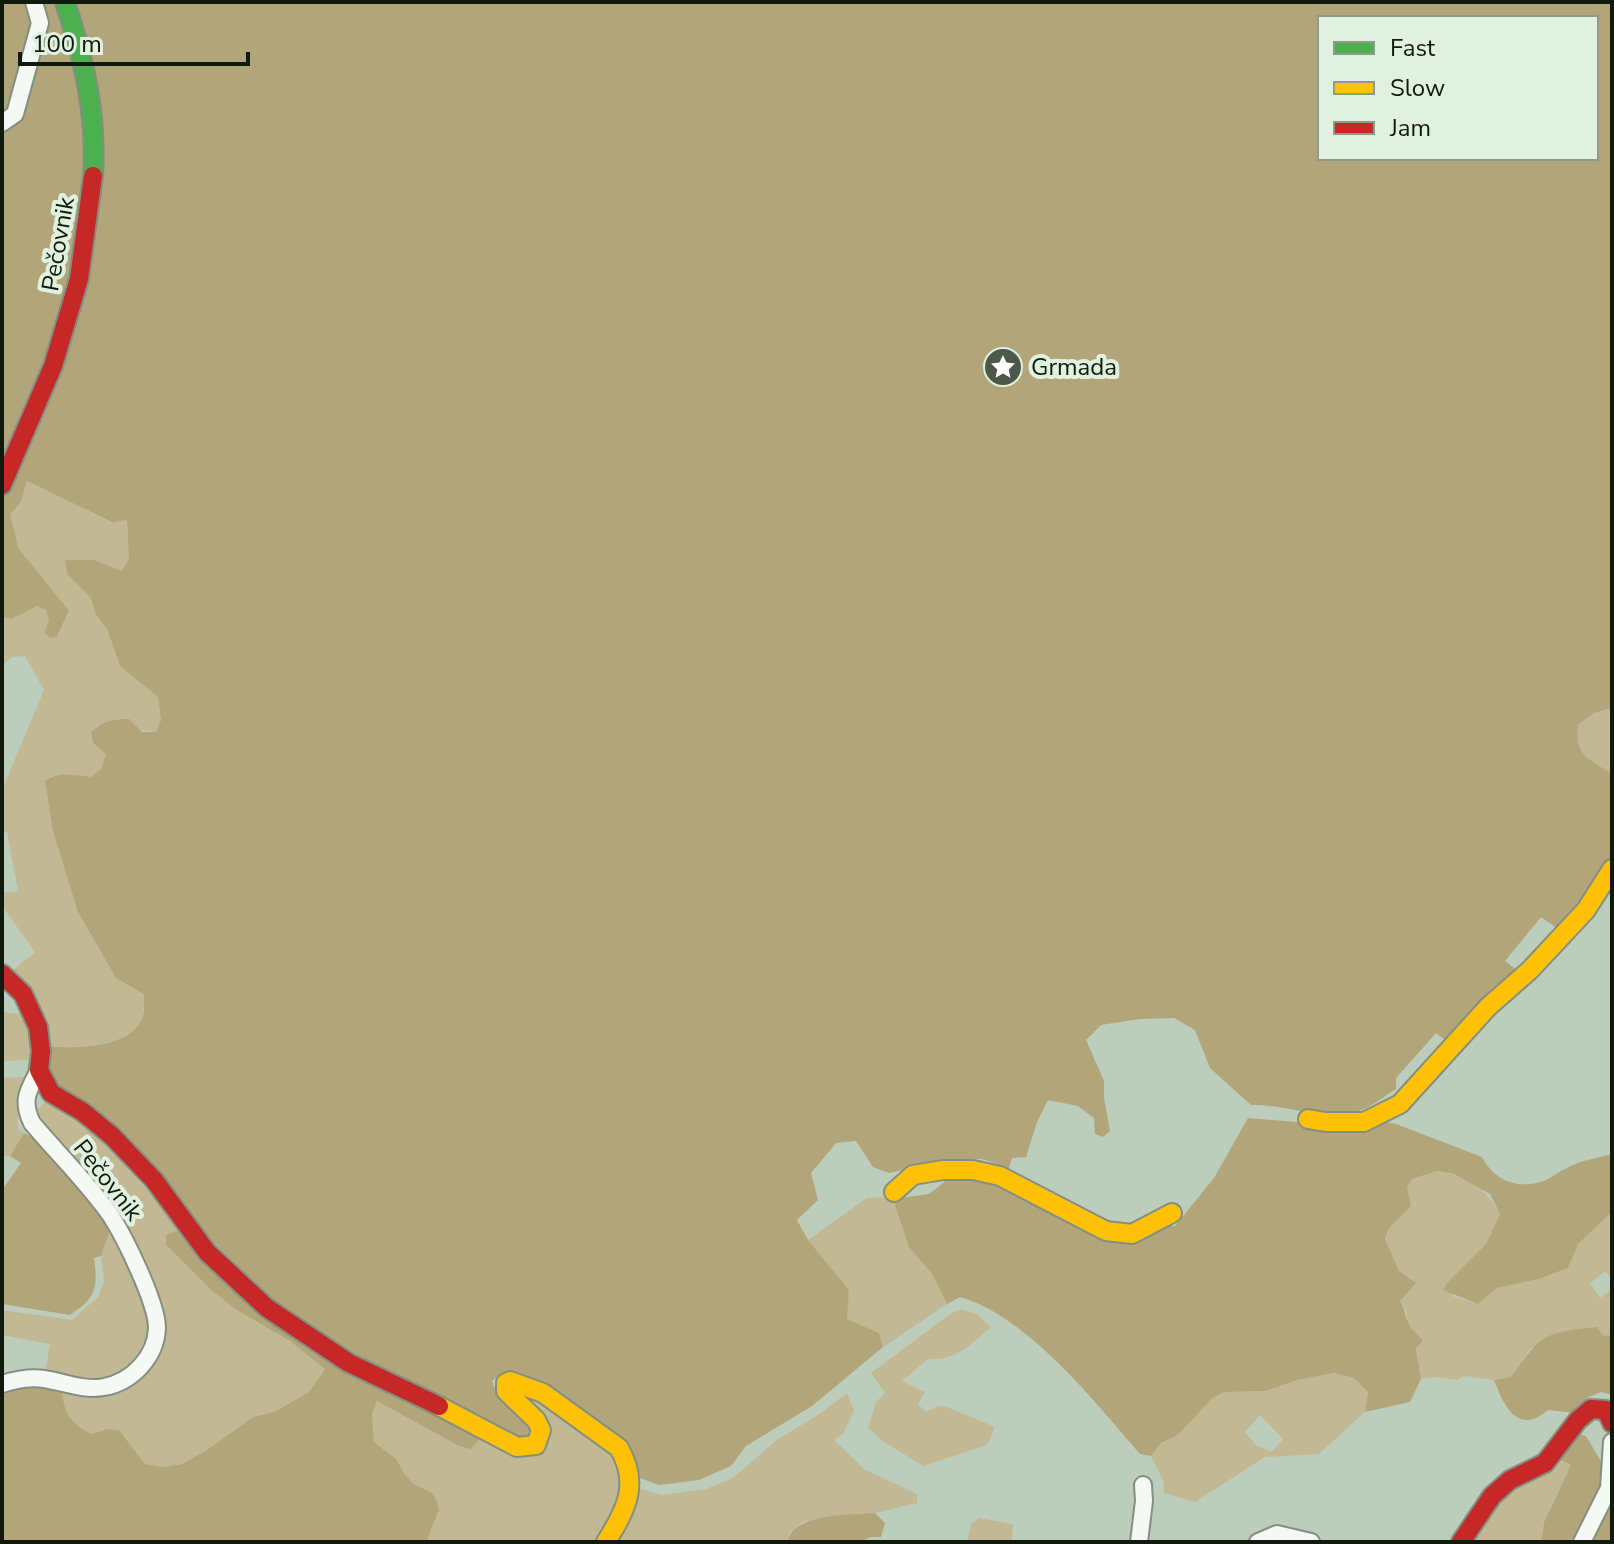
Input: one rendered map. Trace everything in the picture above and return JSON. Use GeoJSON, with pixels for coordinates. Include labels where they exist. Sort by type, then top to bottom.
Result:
{"type":"FeatureCollection","features":[{"type":"Feature","properties":{"kind":"street"},"geometry":{"type":"LineString","coordinates":[[2,123],[15,114],[40,23],[34,2]]}},
{"type":"Feature","properties":{"kind":"street","name":"Pečovnik"},"geometry":{"type":"LineString","coordinates":[[2,485],[53,366],[79,279],[92,195],[95,144],[84,61],[65,2]]}},
{"type":"Feature","properties":{"kind":"street"},"geometry":{"type":"LineString","coordinates":[[1308,1119],[1364,1122],[1400,1104],[1488,1007],[1530,970],[1586,910],[1612,869]]}},
{"type":"Feature","properties":{"kind":"street","name":"Pečovnik"},"geometry":{"type":"LineString","coordinates":[[2,974],[23,994],[38,1027],[41,1051],[39,1070],[29,1089],[25,1108],[32,1123],[110,1215],[140,1276],[157,1328],[151,1353],[137,1372],[104,1387],[62,1385],[43,1379],[2,1384]]}},
{"type":"Feature","properties":{"kind":"street","name":"Pečovnik"},"geometry":{"type":"LineString","coordinates":[[39,1070],[51,1093],[83,1112],[112,1136],[154,1180],[207,1252],[267,1308],[349,1363],[465,1418],[517,1447],[536,1445],[541,1430],[536,1420],[506,1391],[506,1383],[510,1381],[543,1393],[613,1442],[624,1455],[633,1481],[628,1504],[606,1542]]}},
{"type":"Feature","properties":{"kind":"street"},"geometry":{"type":"LineString","coordinates":[[894,1192],[913,1175],[943,1170],[973,1170],[1000,1176],[1106,1231],[1132,1234],[1172,1213]]}},
{"type":"Feature","properties":{"kind":"street"},"geometry":{"type":"LineString","coordinates":[[1461,1542],[1492,1496],[1510,1480],[1545,1463],[1578,1420],[1591,1409],[1606,1410],[1612,1423]]}},
{"type":"Feature","properties":{"kind":"street"},"geometry":{"type":"LineString","coordinates":[[1582,1542],[1610,1485],[1612,1442]]}},
{"type":"Feature","properties":{"kind":"street"},"geometry":{"type":"LineString","coordinates":[[1139,1542],[1143,1485]]}},
{"type":"Feature","properties":{"kind":"street"},"geometry":{"type":"LineString","coordinates":[[1258,1542],[1277,1534],[1311,1542]]}},
{"type":"Feature","properties":{"kind":"shaded area"},"geometry":{"type":"Polygon","coordinates":[[[2,2],[1612,2],[1612,708],[1594,713],[1578,725],[1578,735],[1585,755],[1612,774],[1612,860],[1560,930],[1541,917],[1505,961],[1517,970],[1451,1044],[1436,1033],[1396,1078],[1396,1089],[1363,1109],[1331,1114],[1251,1105],[1210,1068],[1195,1030],[1174,1018],[1140,1019],[1101,1025],[1086,1040],[1104,1081],[1110,1131],[1103,1137],[1095,1134],[1094,1118],[1078,1106],[1048,1100],[1026,1157],[1012,1158],[1009,1168],[982,1159],[950,1159],[889,1173],[873,1167],[856,1141],[836,1143],[811,1173],[818,1200],[797,1220],[808,1240],[849,1290],[847,1319],[879,1333],[883,1347],[812,1406],[746,1446],[731,1466],[699,1480],[659,1485],[637,1477],[626,1445],[496,1378],[492,1381],[496,1391],[535,1425],[528,1443],[299,1325],[48,1083],[45,1046],[85,1047],[113,1042],[135,1029],[144,1013],[144,994],[116,978],[78,912],[53,831],[45,781],[61,775],[91,777],[101,769],[106,754],[93,743],[91,732],[99,725],[129,719],[142,732],[156,732],[161,720],[158,697],[120,666],[107,628],[96,615],[91,598],[67,574],[65,560],[94,560],[122,571],[129,559],[127,519],[114,523],[27,481],[21,502],[10,514],[19,549],[69,611],[57,637],[51,638],[44,633],[49,621],[46,610],[37,606],[12,619],[2,617],[2,2]]]}},
{"type":"Feature","properties":{"kind":"shaded area"},"geometry":{"type":"Polygon","coordinates":[[[27,481],[114,523],[127,518],[129,559],[122,572],[94,560],[65,560],[67,573],[91,598],[96,615],[107,627],[121,666],[158,697],[161,720],[156,732],[97,725],[91,733],[93,743],[106,754],[101,769],[91,778],[51,776],[78,912],[116,978],[144,993],[143,1015],[135,1028],[113,1041],[85,1047],[45,1046],[12,971],[35,952],[2,906],[2,893],[18,891],[7,832],[2,832],[2,790],[44,690],[25,656],[12,657],[2,666],[2,617],[12,619],[37,606],[46,610],[58,636],[69,612],[19,549],[10,514],[21,502],[27,481]]]}},
{"type":"Feature","properties":{"kind":"shaded area"},"geometry":{"type":"Polygon","coordinates":[[[1612,708],[1612,774],[1581,750],[1578,725],[1594,713],[1612,708]]]}},
{"type":"Feature","properties":{"kind":"shaded area"},"geometry":{"type":"Polygon","coordinates":[[[2,1012],[30,1015],[36,1031],[23,1111],[18,1114],[18,1130],[24,1133],[10,1156],[2,1155],[2,1078],[26,1077],[28,1060],[2,1061],[2,1012]]]}},
{"type":"Feature","properties":{"kind":"shaded area"},"geometry":{"type":"Polygon","coordinates":[[[47,1100],[82,1117],[182,1229],[166,1245],[211,1290],[290,1341],[325,1369],[309,1392],[274,1412],[253,1417],[182,1464],[163,1467],[145,1464],[119,1430],[108,1429],[92,1434],[72,1420],[65,1408],[61,1383],[113,1388],[161,1334],[128,1237],[33,1113],[47,1100]]]}},
{"type":"Feature","properties":{"kind":"shaded area"},"geometry":{"type":"Polygon","coordinates":[[[1248,1118],[1343,1126],[1373,1119],[1396,1124],[1482,1157],[1499,1177],[1522,1184],[1541,1182],[1574,1165],[1612,1154],[1612,1212],[1578,1244],[1568,1268],[1539,1279],[1497,1288],[1478,1304],[1443,1290],[1486,1244],[1500,1214],[1490,1194],[1454,1174],[1437,1171],[1412,1179],[1407,1188],[1411,1206],[1389,1228],[1385,1239],[1399,1271],[1416,1283],[1400,1301],[1410,1326],[1423,1341],[1416,1348],[1421,1379],[1410,1402],[1365,1412],[1368,1392],[1354,1378],[1334,1373],[1297,1380],[1266,1391],[1224,1392],[1212,1398],[1178,1435],[1161,1443],[1151,1456],[1140,1454],[1081,1386],[1035,1341],[1010,1322],[960,1297],[947,1304],[932,1274],[909,1247],[893,1199],[929,1194],[957,1172],[1104,1225],[1175,1226],[1214,1178],[1248,1118]]]}},
{"type":"Feature","properties":{"kind":"shaded area"},"geometry":{"type":"Polygon","coordinates":[[[24,1133],[42,1142],[112,1225],[101,1256],[94,1258],[96,1277],[93,1291],[85,1303],[70,1315],[2,1304],[2,1190],[21,1163],[10,1156],[24,1133]]]}},
{"type":"Feature","properties":{"kind":"shaded area"},"geometry":{"type":"Polygon","coordinates":[[[1437,1171],[1458,1176],[1482,1190],[1500,1214],[1486,1244],[1469,1262],[1452,1296],[1478,1304],[1497,1288],[1539,1279],[1568,1268],[1578,1244],[1612,1212],[1612,1279],[1605,1271],[1590,1283],[1600,1298],[1612,1289],[1612,1335],[1531,1348],[1511,1377],[1494,1380],[1464,1376],[1457,1380],[1421,1379],[1414,1332],[1400,1301],[1399,1271],[1385,1239],[1389,1228],[1411,1206],[1407,1188],[1412,1179],[1437,1171]]]}},
{"type":"Feature","properties":{"kind":"shaded area"},"geometry":{"type":"Polygon","coordinates":[[[867,1198],[893,1199],[909,1247],[932,1274],[947,1304],[883,1347],[879,1333],[846,1319],[849,1290],[808,1240],[867,1198]]]}},
{"type":"Feature","properties":{"kind":"shaded area"},"geometry":{"type":"Polygon","coordinates":[[[112,1225],[151,1313],[149,1348],[130,1374],[94,1383],[45,1373],[50,1344],[2,1335],[2,1310],[72,1320],[98,1297],[104,1282],[101,1256],[112,1225]]]}},
{"type":"Feature","properties":{"kind":"shaded area"},"geometry":{"type":"Polygon","coordinates":[[[182,1229],[216,1268],[484,1433],[471,1449],[459,1446],[377,1401],[372,1414],[374,1442],[396,1459],[414,1484],[432,1493],[437,1501],[439,1510],[426,1542],[2,1542],[2,1386],[61,1383],[65,1408],[77,1425],[92,1434],[108,1429],[119,1430],[145,1464],[163,1467],[182,1464],[253,1417],[274,1412],[309,1392],[325,1369],[290,1341],[237,1310],[211,1290],[166,1245],[166,1235],[182,1229]]]}},
{"type":"Feature","properties":{"kind":"shaded area"},"geometry":{"type":"Polygon","coordinates":[[[962,1309],[977,1314],[991,1327],[955,1354],[928,1359],[902,1381],[925,1392],[918,1404],[926,1412],[939,1406],[947,1407],[995,1427],[987,1445],[923,1466],[884,1442],[868,1428],[876,1402],[885,1393],[871,1373],[950,1314],[962,1309]]]}},
{"type":"Feature","properties":{"kind":"shaded area"},"geometry":{"type":"Polygon","coordinates":[[[1597,1327],[1603,1336],[1612,1335],[1612,1395],[1601,1392],[1589,1397],[1577,1413],[1548,1410],[1528,1420],[1520,1419],[1508,1408],[1494,1380],[1511,1377],[1530,1351],[1546,1338],[1566,1331],[1597,1327]]]}},
{"type":"Feature","properties":{"kind":"shaded area"},"geometry":{"type":"Polygon","coordinates":[[[1334,1373],[1354,1378],[1368,1392],[1365,1412],[1319,1454],[1265,1457],[1195,1502],[1164,1493],[1163,1480],[1151,1456],[1161,1443],[1178,1435],[1212,1397],[1224,1392],[1266,1391],[1297,1380],[1334,1373]],[[1260,1415],[1245,1432],[1256,1445],[1272,1452],[1283,1439],[1260,1415]]]}},
{"type":"Feature","properties":{"kind":"shaded area"},"geometry":{"type":"Polygon","coordinates":[[[520,1388],[608,1447],[626,1477],[599,1542],[426,1542],[432,1493],[414,1484],[405,1476],[396,1459],[374,1442],[372,1414],[377,1401],[459,1446],[520,1388]]]}},
{"type":"Feature","properties":{"kind":"shaded area"},"geometry":{"type":"Polygon","coordinates":[[[847,1393],[854,1411],[843,1434],[834,1440],[864,1469],[917,1494],[917,1503],[875,1513],[803,1522],[789,1533],[787,1542],[608,1542],[636,1488],[662,1495],[706,1489],[733,1478],[778,1439],[847,1393]]]}},
{"type":"Feature","properties":{"kind":"shaded area"},"geometry":{"type":"Polygon","coordinates":[[[1576,1433],[1586,1436],[1603,1465],[1601,1487],[1576,1542],[1541,1542],[1544,1522],[1571,1465],[1556,1457],[1576,1433]]]}},
{"type":"Feature","properties":{"kind":"shaded area"},"geometry":{"type":"Polygon","coordinates":[[[1556,1457],[1571,1465],[1544,1521],[1541,1542],[1468,1542],[1484,1516],[1556,1457]]]}},
{"type":"Feature","properties":{"kind":"shaded area"},"geometry":{"type":"Polygon","coordinates":[[[1612,1501],[1612,1542],[1590,1542],[1590,1540],[1612,1501]]]}},
{"type":"Feature","properties":{"kind":"shaded area"},"geometry":{"type":"Polygon","coordinates":[[[875,1513],[885,1523],[881,1537],[860,1542],[787,1542],[800,1526],[811,1521],[838,1515],[875,1513]]]}},
{"type":"Feature","properties":{"kind":"shaded area"},"geometry":{"type":"Polygon","coordinates":[[[979,1518],[1013,1524],[1012,1542],[967,1542],[971,1524],[979,1518]]]}},
{"type":"Feature","properties":{"kind":"traffic: fast"},"geometry":{"type":"LineString","coordinates":[[65,2],[88,88],[93,131],[93,176]]}},
{"type":"Feature","properties":{"kind":"traffic: slow"},"geometry":{"type":"LineString","coordinates":[[1308,1119],[1364,1122],[1400,1104],[1488,1007],[1530,970],[1586,910],[1612,869]]}},
{"type":"Feature","properties":{"kind":"traffic: slow"},"geometry":{"type":"LineString","coordinates":[[894,1192],[913,1175],[943,1170],[973,1170],[1000,1176],[1106,1231],[1132,1234],[1172,1213]]}},
{"type":"Feature","properties":{"kind":"traffic: slow"},"geometry":{"type":"LineString","coordinates":[[439,1406],[517,1447],[536,1445],[541,1430],[536,1420],[506,1391],[506,1383],[510,1381],[543,1393],[619,1448],[629,1473],[628,1496],[606,1542]]}},
{"type":"Feature","properties":{"kind":"traffic: jam"},"geometry":{"type":"LineString","coordinates":[[2,485],[53,366],[79,279],[93,176]]}},
{"type":"Feature","properties":{"kind":"traffic: jam"},"geometry":{"type":"LineString","coordinates":[[2,974],[23,994],[38,1027],[41,1051],[39,1070],[51,1093],[83,1112],[112,1136],[154,1180],[207,1252],[267,1308],[349,1363],[439,1406]]}},
{"type":"Feature","properties":{"kind":"traffic: jam"},"geometry":{"type":"LineString","coordinates":[[1461,1542],[1492,1496],[1510,1480],[1545,1463],[1578,1420],[1591,1409],[1606,1410],[1612,1423]]}},
{"type":"Feature","properties":{"kind":"place","name":"Grmada"},"geometry":{"type":"Point","coordinates":[1003,367]}}]}
